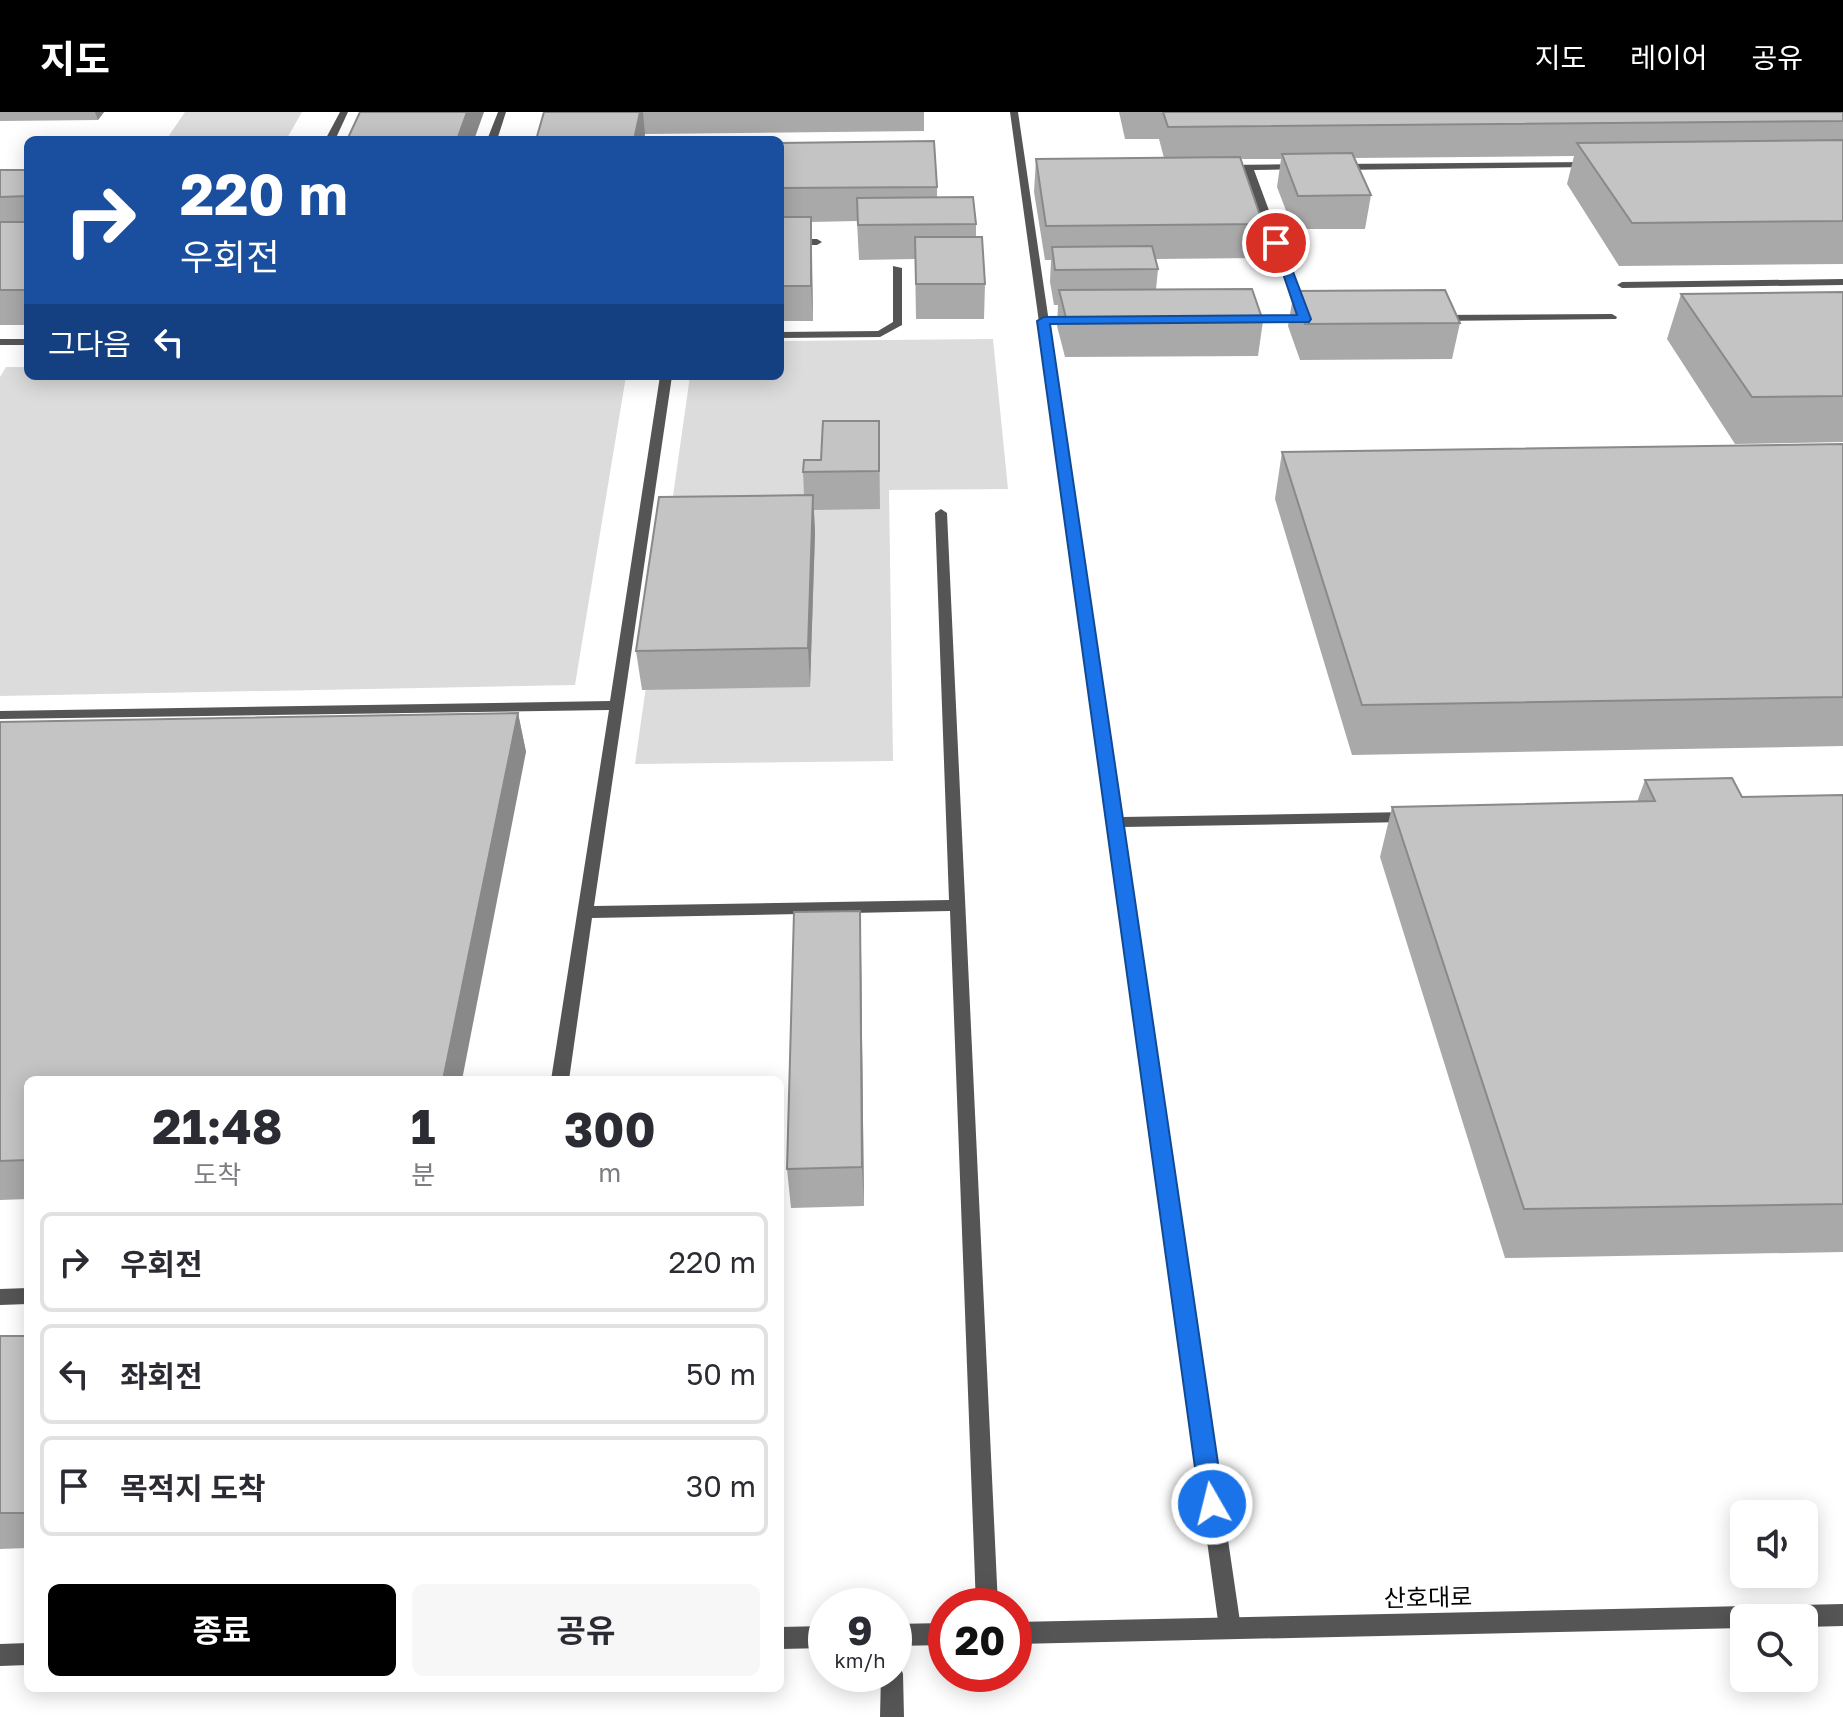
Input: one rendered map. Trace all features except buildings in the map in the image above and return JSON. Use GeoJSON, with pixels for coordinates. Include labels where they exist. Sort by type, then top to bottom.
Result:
{"type":"FeatureCollection","features":[{"type":"Feature","properties":{"kind":"street"},"geometry":{"type":"LineString","coordinates":[[332,136],[344,112]]}},
{"type":"Feature","properties":{"kind":"street"},"geometry":{"type":"LineString","coordinates":[[493,136],[502,112]]}},
{"type":"Feature","properties":{"kind":"street"},"geometry":{"type":"LineString","coordinates":[[1014,112],[1030,169],[1115,822],[1230,1628]]}},
{"type":"Feature","properties":{"kind":"street"},"geometry":{"type":"LineString","coordinates":[[1326,167],[1608,165]]}},
{"type":"Feature","properties":{"kind":"street"},"geometry":{"type":"LineString","coordinates":[[1218,168],[1311,167]]}},
{"type":"Feature","properties":{"kind":"street"},"geometry":{"type":"LineString","coordinates":[[1248,168],[1304,319]]}},
{"type":"Feature","properties":{"kind":"street"},"geometry":{"type":"LineString","coordinates":[[784,242],[817,242]]}},
{"type":"Feature","properties":{"kind":"street"},"geometry":{"type":"LineString","coordinates":[[784,335],[880,334],[891,330],[898,323],[897,268]]}},
{"type":"Feature","properties":{"kind":"street"},"geometry":{"type":"LineString","coordinates":[[1622,285],[1843,282]]}},
{"type":"Feature","properties":{"kind":"street"},"geometry":{"type":"LineString","coordinates":[[1428,318],[1612,317]]}},
{"type":"Feature","properties":{"kind":"street"},"geometry":{"type":"LineString","coordinates":[[1228,320],[1320,319]]}},
{"type":"Feature","properties":{"kind":"street"},"geometry":{"type":"LineString","coordinates":[[0,342],[24,342]]}},
{"type":"Feature","properties":{"kind":"street"},"geometry":{"type":"LineString","coordinates":[[561,1076],[665,380]]}},
{"type":"Feature","properties":{"kind":"street"},"geometry":{"type":"LineString","coordinates":[[941,513],[986,1588]]}},
{"type":"Feature","properties":{"kind":"street"},"geometry":{"type":"LineString","coordinates":[[0,715],[617,705]]}},
{"type":"Feature","properties":{"kind":"street"},"geometry":{"type":"LineString","coordinates":[[1115,822],[1431,816]]}},
{"type":"Feature","properties":{"kind":"street"},"geometry":{"type":"LineString","coordinates":[[585,912],[958,905]]}},
{"type":"Feature","properties":{"kind":"street"},"geometry":{"type":"LineString","coordinates":[[0,1297],[24,1296]]}},
{"type":"Feature","properties":{"kind":"street","name":"산호대로"},"geometry":{"type":"LineString","coordinates":[[1032,1633],[1843,1615]]}},
{"type":"Feature","properties":{"kind":"street"},"geometry":{"type":"LineString","coordinates":[[784,1638],[808,1637]]}},
{"type":"Feature","properties":{"kind":"street"},"geometry":{"type":"LineString","coordinates":[[0,1655],[24,1654]]}},
{"type":"Feature","properties":{"kind":"street"},"geometry":{"type":"LineString","coordinates":[[892,1692],[892,1717]]}},
{"type":"Feature","properties":{"kind":"shaded area"},"geometry":{"type":"Polygon","coordinates":[[[185,112],[302,112],[288,136],[169,136],[185,112]]]}},
{"type":"Feature","properties":{"kind":"shaded area"},"geometry":{"type":"Polygon","coordinates":[[[993,339],[1008,489],[889,490],[893,761],[635,764],[689,380],[784,380],[784,341],[993,339]]]}},
{"type":"Feature","properties":{"kind":"shaded area"},"geometry":{"type":"Polygon","coordinates":[[[6,367],[24,367],[24,380],[625,380],[575,685],[0,696],[0,377],[6,367]]]}},
{"type":"Feature","properties":{"kind":"route"},"geometry":{"type":"LineString","coordinates":[[1212,1504],[1044,321],[1304,319],[1276,243]]}}]}
